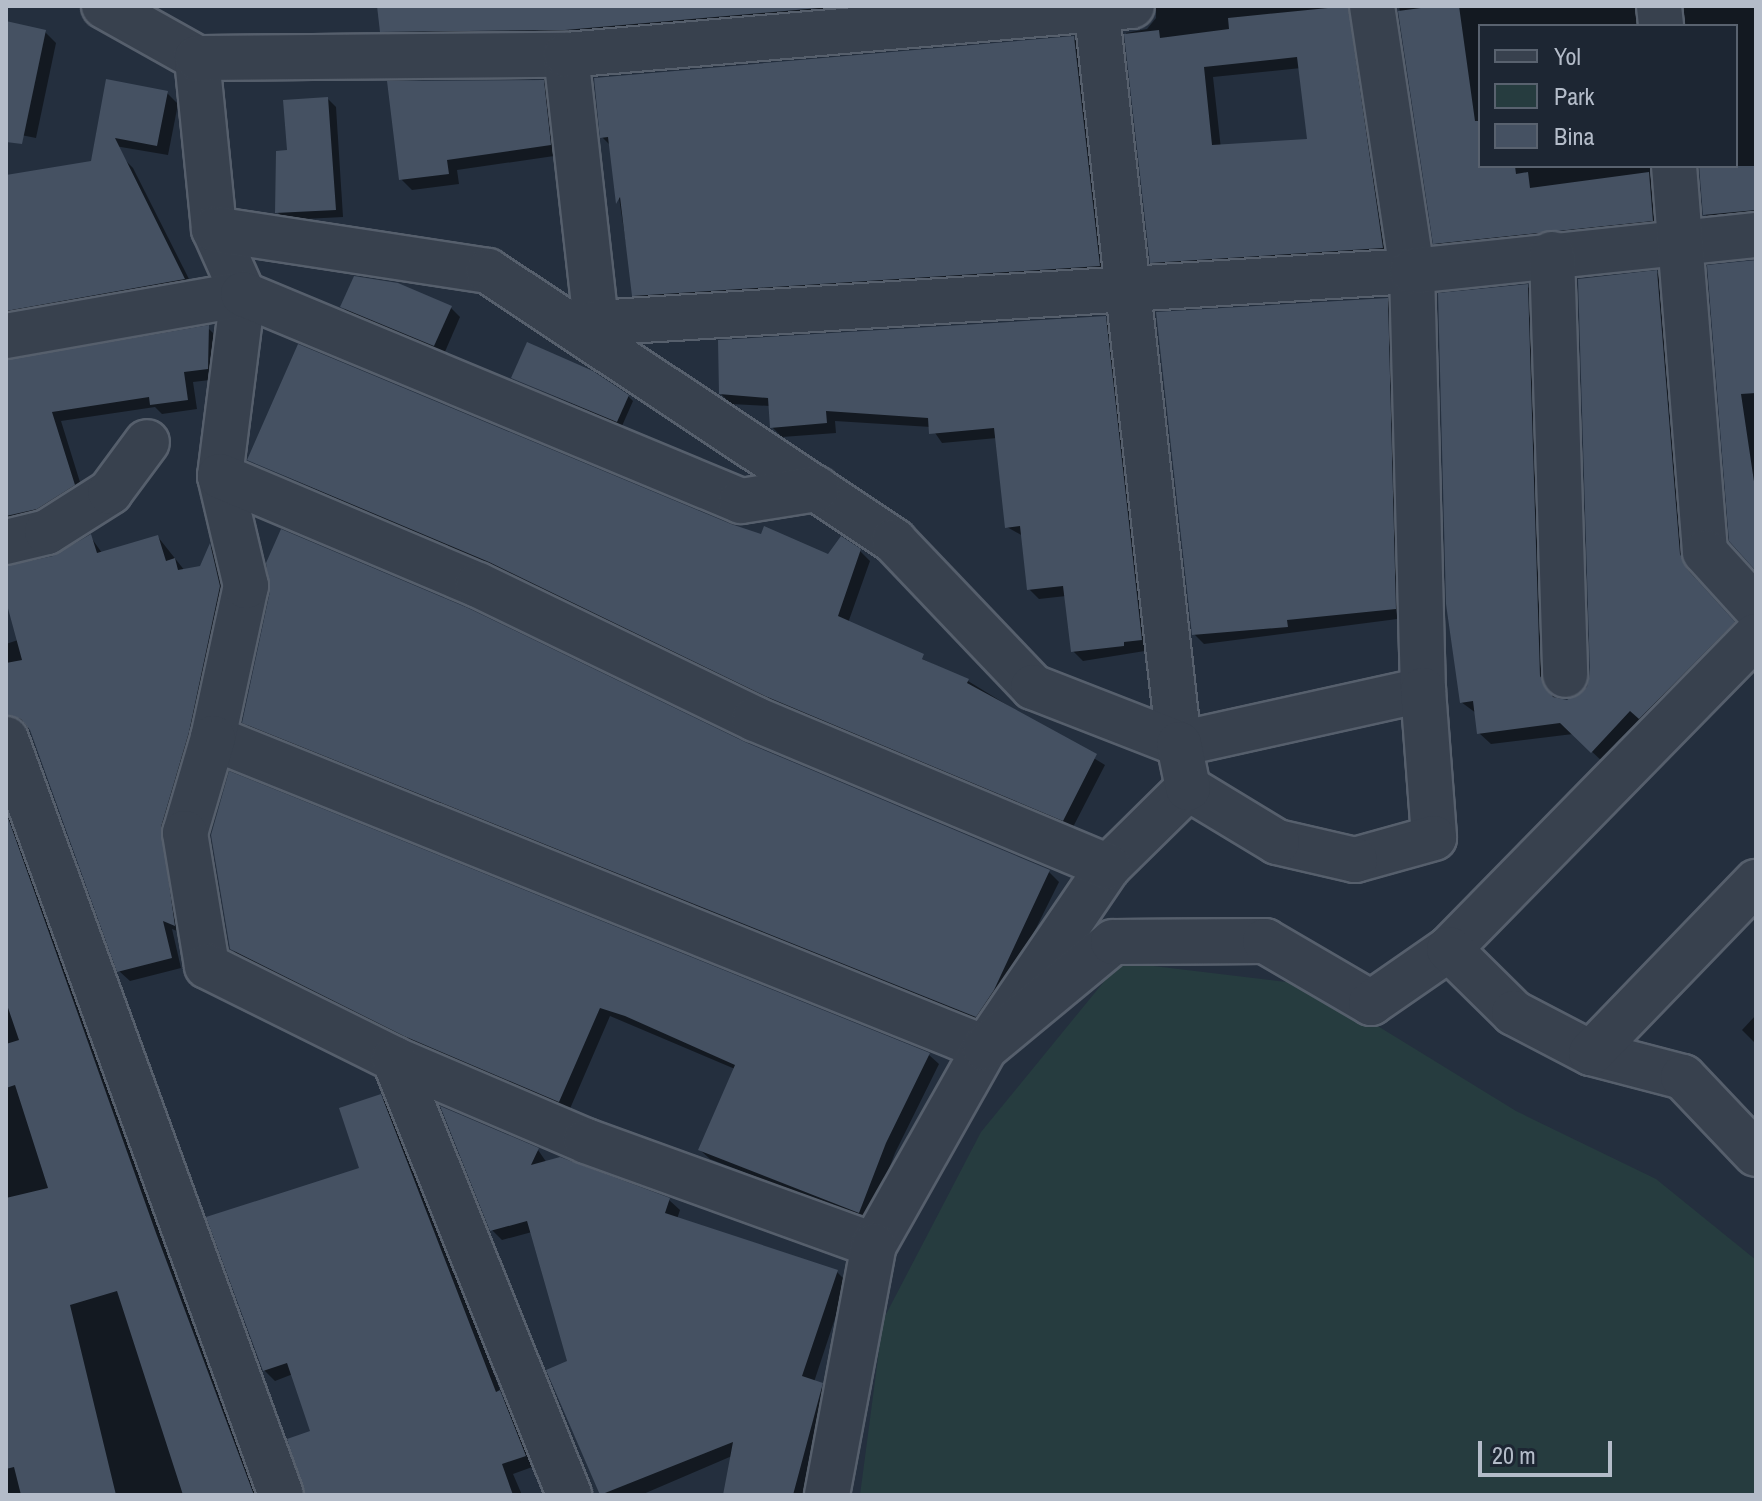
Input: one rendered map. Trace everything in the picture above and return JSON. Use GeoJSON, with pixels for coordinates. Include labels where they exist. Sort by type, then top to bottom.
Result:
{"type":"FeatureCollection","features":[{"type":"Feature","properties":{"kind":"street"},"geometry":{"type":"LineString","coordinates":[[104,6],[197,58],[566,55],[1108,7],[1126,286],[1179,744],[1188,788],[1277,842],[1355,860],[1434,838],[1423,690],[1412,271],[1372,6]]}},
{"type":"Feature","properties":{"kind":"street"},"geometry":{"type":"LineString","coordinates":[[566,55],[596,323],[1126,286],[1412,271],[1756,235]]}},
{"type":"Feature","properties":{"kind":"street"},"geometry":{"type":"LineString","coordinates":[[197,58],[214,229],[243,294],[220,476],[246,586],[213,738],[185,833],[207,966],[394,1059],[586,1141],[874,1245]]}},
{"type":"Feature","properties":{"kind":"street"},"geometry":{"type":"LineString","coordinates":[[1674,168],[1705,552],[1756,608]]}},
{"type":"Feature","properties":{"kind":"street"},"geometry":{"type":"LineString","coordinates":[[214,229],[488,271],[894,541],[1033,687],[1179,744],[1423,690]]}},
{"type":"Feature","properties":{"kind":"street"},"geometry":{"type":"LineString","coordinates":[[1552,254],[1565,675]]}},
{"type":"Feature","properties":{"kind":"street"},"geometry":{"type":"LineString","coordinates":[[6,336],[243,294],[741,501],[817,489]]}},
{"type":"Feature","properties":{"kind":"street"},"geometry":{"type":"LineString","coordinates":[[6,542],[47,532],[110,492],[147,442]]}},
{"type":"Feature","properties":{"kind":"street"},"geometry":{"type":"LineString","coordinates":[[220,476],[478,585],[755,719],[1108,867]]}},
{"type":"Feature","properties":{"kind":"street"},"geometry":{"type":"LineString","coordinates":[[985,1048],[1113,942],[1265,941],[1371,1003],[1449,949],[1756,636]]}},
{"type":"Feature","properties":{"kind":"street"},"geometry":{"type":"LineString","coordinates":[[213,738],[985,1048]]}},
{"type":"Feature","properties":{"kind":"street"},"geometry":{"type":"LineString","coordinates":[[6,739],[281,1495]]}},
{"type":"Feature","properties":{"kind":"street"},"geometry":{"type":"LineString","coordinates":[[827,1495],[874,1245],[985,1048],[1108,867],[1188,788]]}},
{"type":"Feature","properties":{"kind":"street"},"geometry":{"type":"LineString","coordinates":[[1591,1053],[1756,882]]}},
{"type":"Feature","properties":{"kind":"street"},"geometry":{"type":"LineString","coordinates":[[1449,949],[1514,1013],[1591,1053],[1683,1077],[1752,1141]]}},
{"type":"Feature","properties":{"kind":"street"},"geometry":{"type":"LineString","coordinates":[[394,1059],[569,1495]]}},
{"type":"Feature","properties":{"kind":"green space"},"geometry":{"type":"Polygon","coordinates":[[[1120,962],[1311,985],[1516,1111],[1656,1179],[1756,1260],[1756,1495],[860,1495],[883,1320],[981,1132],[1120,962]]]}},
{"type":"Feature","properties":{"kind":"building"},"geometry":{"type":"Polygon","coordinates":[[[377,6],[842,6],[565,30],[380,32],[377,6]]]}},
{"type":"Feature","properties":{"kind":"building"},"geometry":{"type":"Polygon","coordinates":[[[1348,6],[1383,248],[1150,263],[1124,34],[1159,30],[1160,38],[1229,29],[1228,18],[1348,6]],[[1297,57],[1204,67],[1212,145],[1307,139],[1297,57]]]}},
{"type":"Feature","properties":{"kind":"building"},"geometry":{"type":"Polygon","coordinates":[[[1459,6],[1475,121],[1478,121],[1478,168],[1515,168],[1516,174],[1528,172],[1530,188],[1649,172],[1653,221],[1433,244],[1398,11],[1459,6]]]}},
{"type":"Feature","properties":{"kind":"building"},"geometry":{"type":"Polygon","coordinates":[[[6,21],[46,30],[22,144],[6,142],[6,21]]]}},
{"type":"Feature","properties":{"kind":"building"},"geometry":{"type":"Polygon","coordinates":[[[1074,36],[1100,266],[632,296],[620,197],[616,204],[608,137],[600,138],[594,78],[1074,36]]]}},
{"type":"Feature","properties":{"kind":"building"},"geometry":{"type":"Polygon","coordinates":[[[106,79],[168,91],[157,146],[115,138],[185,279],[6,311],[6,175],[91,161],[106,79]]]}},
{"type":"Feature","properties":{"kind":"building"},"geometry":{"type":"Polygon","coordinates":[[[544,80],[551,145],[447,160],[449,174],[399,180],[387,81],[544,80]]]}},
{"type":"Feature","properties":{"kind":"building"},"geometry":{"type":"Polygon","coordinates":[[[328,97],[336,210],[275,213],[276,151],[287,150],[283,100],[328,97]]]}},
{"type":"Feature","properties":{"kind":"building"},"geometry":{"type":"Polygon","coordinates":[[[1756,166],[1756,210],[1703,215],[1699,168],[1756,166]]]}},
{"type":"Feature","properties":{"kind":"building"},"geometry":{"type":"Polygon","coordinates":[[[1756,260],[1756,393],[1741,394],[1756,495],[1756,571],[1729,541],[1707,265],[1756,260]]]}},
{"type":"Feature","properties":{"kind":"building"},"geometry":{"type":"Polygon","coordinates":[[[1657,270],[1680,554],[1687,569],[1735,622],[1639,719],[1630,711],[1591,753],[1560,723],[1477,734],[1473,701],[1460,703],[1446,604],[1438,293],[1528,284],[1540,676],[1553,697],[1567,700],[1587,687],[1590,674],[1578,279],[1657,270]]]}},
{"type":"Feature","properties":{"kind":"building"},"geometry":{"type":"Polygon","coordinates":[[[354,276],[398,283],[452,306],[434,346],[340,307],[354,276]]]}},
{"type":"Feature","properties":{"kind":"building"},"geometry":{"type":"Polygon","coordinates":[[[1388,298],[1396,609],[1287,620],[1288,627],[1192,635],[1156,312],[1388,298]]]}},
{"type":"Feature","properties":{"kind":"building"},"geometry":{"type":"Polygon","coordinates":[[[1106,316],[1142,640],[1124,642],[1124,646],[1071,652],[1063,586],[1027,590],[1020,526],[1005,528],[994,428],[929,434],[928,418],[826,411],[827,423],[770,428],[768,398],[719,394],[718,340],[1106,316]]]}},
{"type":"Feature","properties":{"kind":"building"},"geometry":{"type":"Polygon","coordinates":[[[209,325],[208,369],[184,372],[188,400],[150,405],[149,397],[52,412],[75,485],[37,509],[6,516],[6,360],[209,325]]]}},
{"type":"Feature","properties":{"kind":"building"},"geometry":{"type":"Polygon","coordinates":[[[527,342],[593,371],[629,395],[617,422],[511,378],[527,342]]]}},
{"type":"Feature","properties":{"kind":"building"},"geometry":{"type":"Polygon","coordinates":[[[298,344],[731,524],[761,534],[764,526],[828,554],[841,536],[861,549],[838,616],[924,654],[922,659],[969,679],[967,683],[1097,754],[1063,821],[765,696],[489,562],[247,460],[298,344]]]}},
{"type":"Feature","properties":{"kind":"building"},"geometry":{"type":"Polygon","coordinates":[[[281,529],[468,608],[745,742],[1050,870],[994,990],[976,1017],[242,723],[270,591],[266,563],[281,529]]]}},
{"type":"Feature","properties":{"kind":"building"},"geometry":{"type":"Polygon","coordinates":[[[91,534],[97,553],[158,535],[166,561],[175,558],[178,570],[200,566],[210,543],[220,586],[189,732],[161,827],[175,926],[163,921],[172,958],[117,972],[30,730],[21,719],[6,715],[6,663],[22,660],[6,601],[6,566],[53,556],[91,534]]]}},
{"type":"Feature","properties":{"kind":"building"},"geometry":{"type":"Polygon","coordinates":[[[229,771],[930,1053],[886,1143],[859,1213],[698,1150],[735,1065],[625,1016],[600,1008],[559,1102],[404,1036],[230,949],[211,835],[229,771]]]}},
{"type":"Feature","properties":{"kind":"building"},"geometry":{"type":"Polygon","coordinates":[[[6,812],[156,1233],[254,1495],[183,1495],[117,1291],[70,1305],[116,1495],[21,1495],[14,1467],[6,1469],[6,1198],[48,1188],[15,1085],[6,1088],[6,1044],[19,1040],[6,1002],[6,812]]]}},
{"type":"Feature","properties":{"kind":"building"},"geometry":{"type":"Polygon","coordinates":[[[381,1094],[496,1392],[500,1390],[526,1456],[502,1464],[513,1495],[305,1495],[287,1439],[310,1431],[287,1363],[263,1371],[206,1217],[359,1168],[339,1108],[381,1094]]]}},
{"type":"Feature","properties":{"kind":"building"},"geometry":{"type":"Polygon","coordinates":[[[440,1106],[539,1148],[531,1165],[560,1157],[670,1198],[665,1213],[838,1270],[802,1376],[823,1383],[793,1495],[723,1495],[733,1442],[600,1495],[546,1370],[567,1361],[527,1221],[490,1231],[440,1106]]]}}]}
